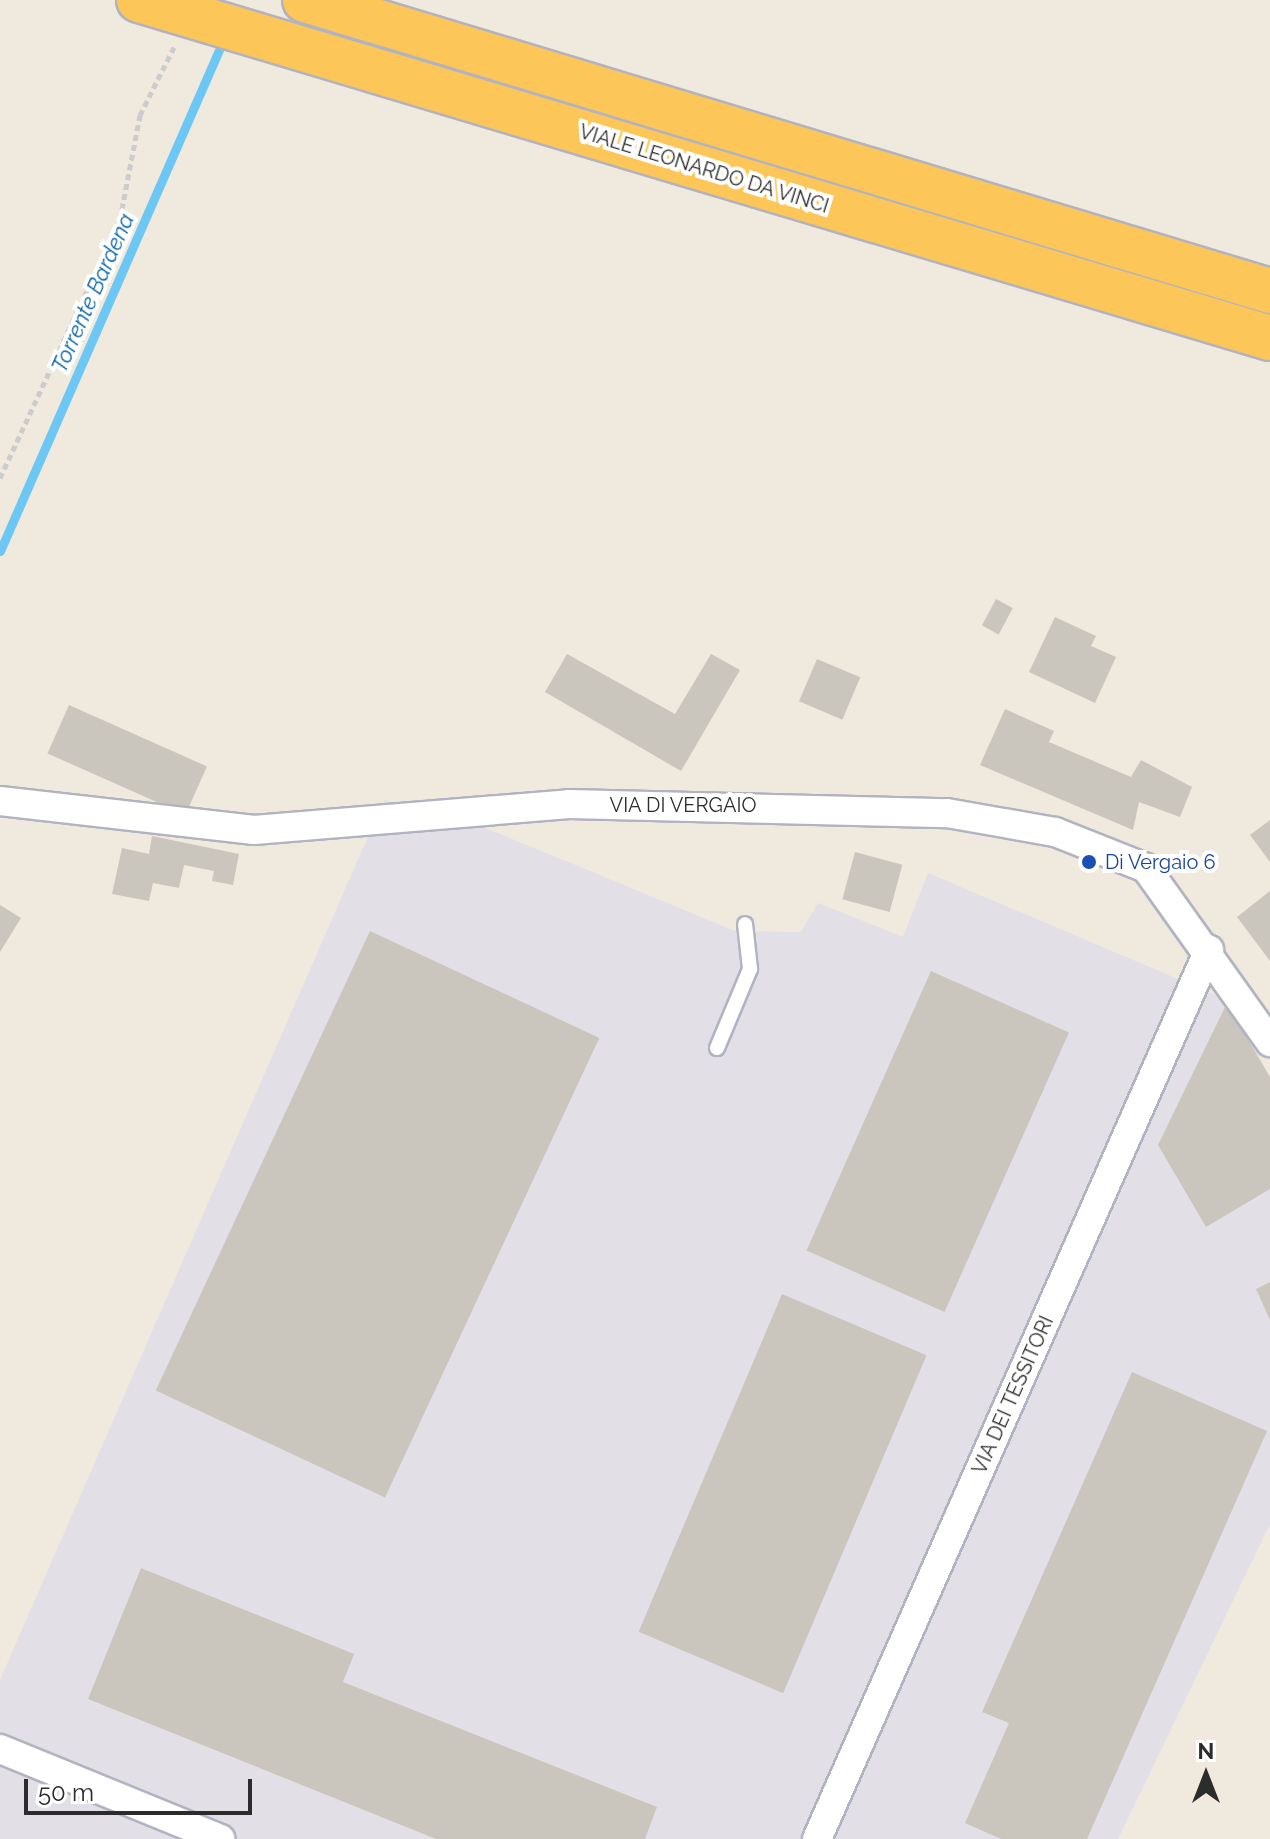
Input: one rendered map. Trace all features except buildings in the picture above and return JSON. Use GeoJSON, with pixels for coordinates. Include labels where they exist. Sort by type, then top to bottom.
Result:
{"type":"FeatureCollection","features":[{"type":"Feature","properties":{"kind":"highway","name":"VIALE LEONARDO DA VINCI"},"geometry":{"type":"LineString","coordinates":[[139,0],[1270,338]]}},
{"type":"Feature","properties":{"kind":"highway"},"geometry":{"type":"LineString","coordinates":[[305,0],[1270,291]]}},
{"type":"Feature","properties":{"kind":"street","name":"VIA DI VERGAIO"},"geometry":{"type":"LineString","coordinates":[[0,801],[254,830],[569,804],[947,813],[1055,832],[1146,868],[1209,950],[1270,1042]]}},
{"type":"Feature","properties":{"kind":"street","name":"VIA DEI TESSITORI"},"geometry":{"type":"LineString","coordinates":[[817,1839],[1209,950]]}},
{"type":"Feature","properties":{"kind":"street"},"geometry":{"type":"LineString","coordinates":[[0,1749],[220,1839]]}},
{"type":"Feature","properties":{"kind":"lane"},"geometry":{"type":"LineString","coordinates":[[717,1048],[750,969],[745,924]]}},
{"type":"Feature","properties":{"kind":"path"},"geometry":{"type":"LineString","coordinates":[[0,478],[120,219],[140,115],[178,39]]}},
{"type":"Feature","properties":{"kind":"shaded area"},"geometry":{"type":"Polygon","coordinates":[[[384,800],[488,829],[735,931],[801,932],[818,903],[903,937],[928,873],[1218,996],[1270,1087],[1270,1524],[1118,1839],[0,1839],[0,1680],[384,800]]]}},
{"type":"Feature","properties":{"kind":"waterway","name":"Torrente Bardena"},"geometry":{"type":"LineString","coordinates":[[0,551],[219,50]]}},
{"type":"Feature","properties":{"kind":"place","name":"Di Vergaio 6"},"geometry":{"type":"Point","coordinates":[1089,862]}}]}
